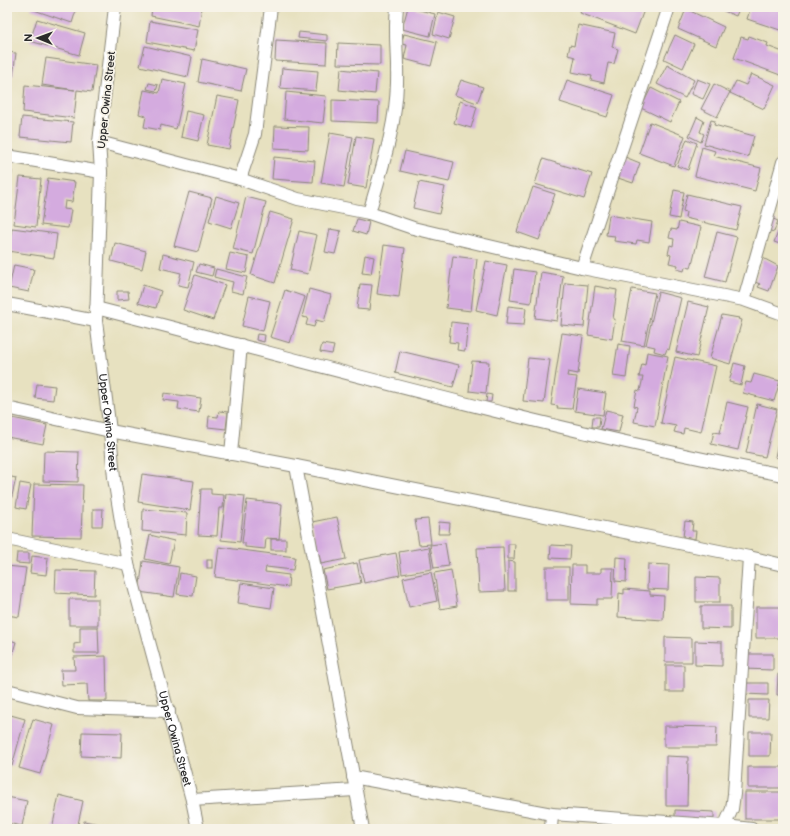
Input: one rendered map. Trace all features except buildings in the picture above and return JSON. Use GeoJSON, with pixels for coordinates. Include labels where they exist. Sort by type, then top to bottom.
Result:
{"type":"FeatureCollection","features":[{"type":"Feature","properties":{"kind":"street","name":"Upper Owina Street"},"geometry":{"type":"LineString","coordinates":[[115,7],[99,142],[101,172],[96,321],[110,431],[114,478],[128,564],[169,711],[198,829]]}},
{"type":"Feature","properties":{"kind":"street"},"geometry":{"type":"LineString","coordinates":[[240,179],[255,134],[270,7]]}},
{"type":"Feature","properties":{"kind":"street"},"geometry":{"type":"LineString","coordinates":[[369,213],[391,138],[397,83],[394,31],[397,7]]}},
{"type":"Feature","properties":{"kind":"street"},"geometry":{"type":"LineString","coordinates":[[582,268],[669,7]]}},
{"type":"Feature","properties":{"kind":"street"},"geometry":{"type":"LineString","coordinates":[[99,142],[240,179],[298,199],[369,213],[413,228],[582,268],[744,300],[783,314]]}},
{"type":"Feature","properties":{"kind":"street"},"geometry":{"type":"LineString","coordinates":[[7,156],[101,172]]}},
{"type":"Feature","properties":{"kind":"street"},"geometry":{"type":"LineString","coordinates":[[744,300],[783,162]]}},
{"type":"Feature","properties":{"kind":"street"},"geometry":{"type":"LineString","coordinates":[[7,304],[96,321]]}},
{"type":"Feature","properties":{"kind":"street"},"geometry":{"type":"LineString","coordinates":[[96,308],[528,419],[717,463],[783,476]]}},
{"type":"Feature","properties":{"kind":"street"},"geometry":{"type":"LineString","coordinates":[[231,454],[241,345]]}},
{"type":"Feature","properties":{"kind":"street"},"geometry":{"type":"LineString","coordinates":[[7,408],[110,431],[296,466],[783,565]]}},
{"type":"Feature","properties":{"kind":"street"},"geometry":{"type":"LineString","coordinates":[[296,466],[363,829]]}},
{"type":"Feature","properties":{"kind":"street"},"geometry":{"type":"LineString","coordinates":[[7,539],[128,564]]}},
{"type":"Feature","properties":{"kind":"street"},"geometry":{"type":"LineString","coordinates":[[724,827],[732,809],[734,794],[749,557]]}},
{"type":"Feature","properties":{"kind":"street"},"geometry":{"type":"LineString","coordinates":[[7,690],[78,708],[169,711]]}},
{"type":"Feature","properties":{"kind":"street"},"geometry":{"type":"LineString","coordinates":[[353,778],[552,814],[752,829]]}},
{"type":"Feature","properties":{"kind":"street"},"geometry":{"type":"LineString","coordinates":[[192,800],[355,790]]}},
{"type":"Feature","properties":{"kind":"street"},"geometry":{"type":"LineString","coordinates":[[552,814],[552,829]]}}]}
